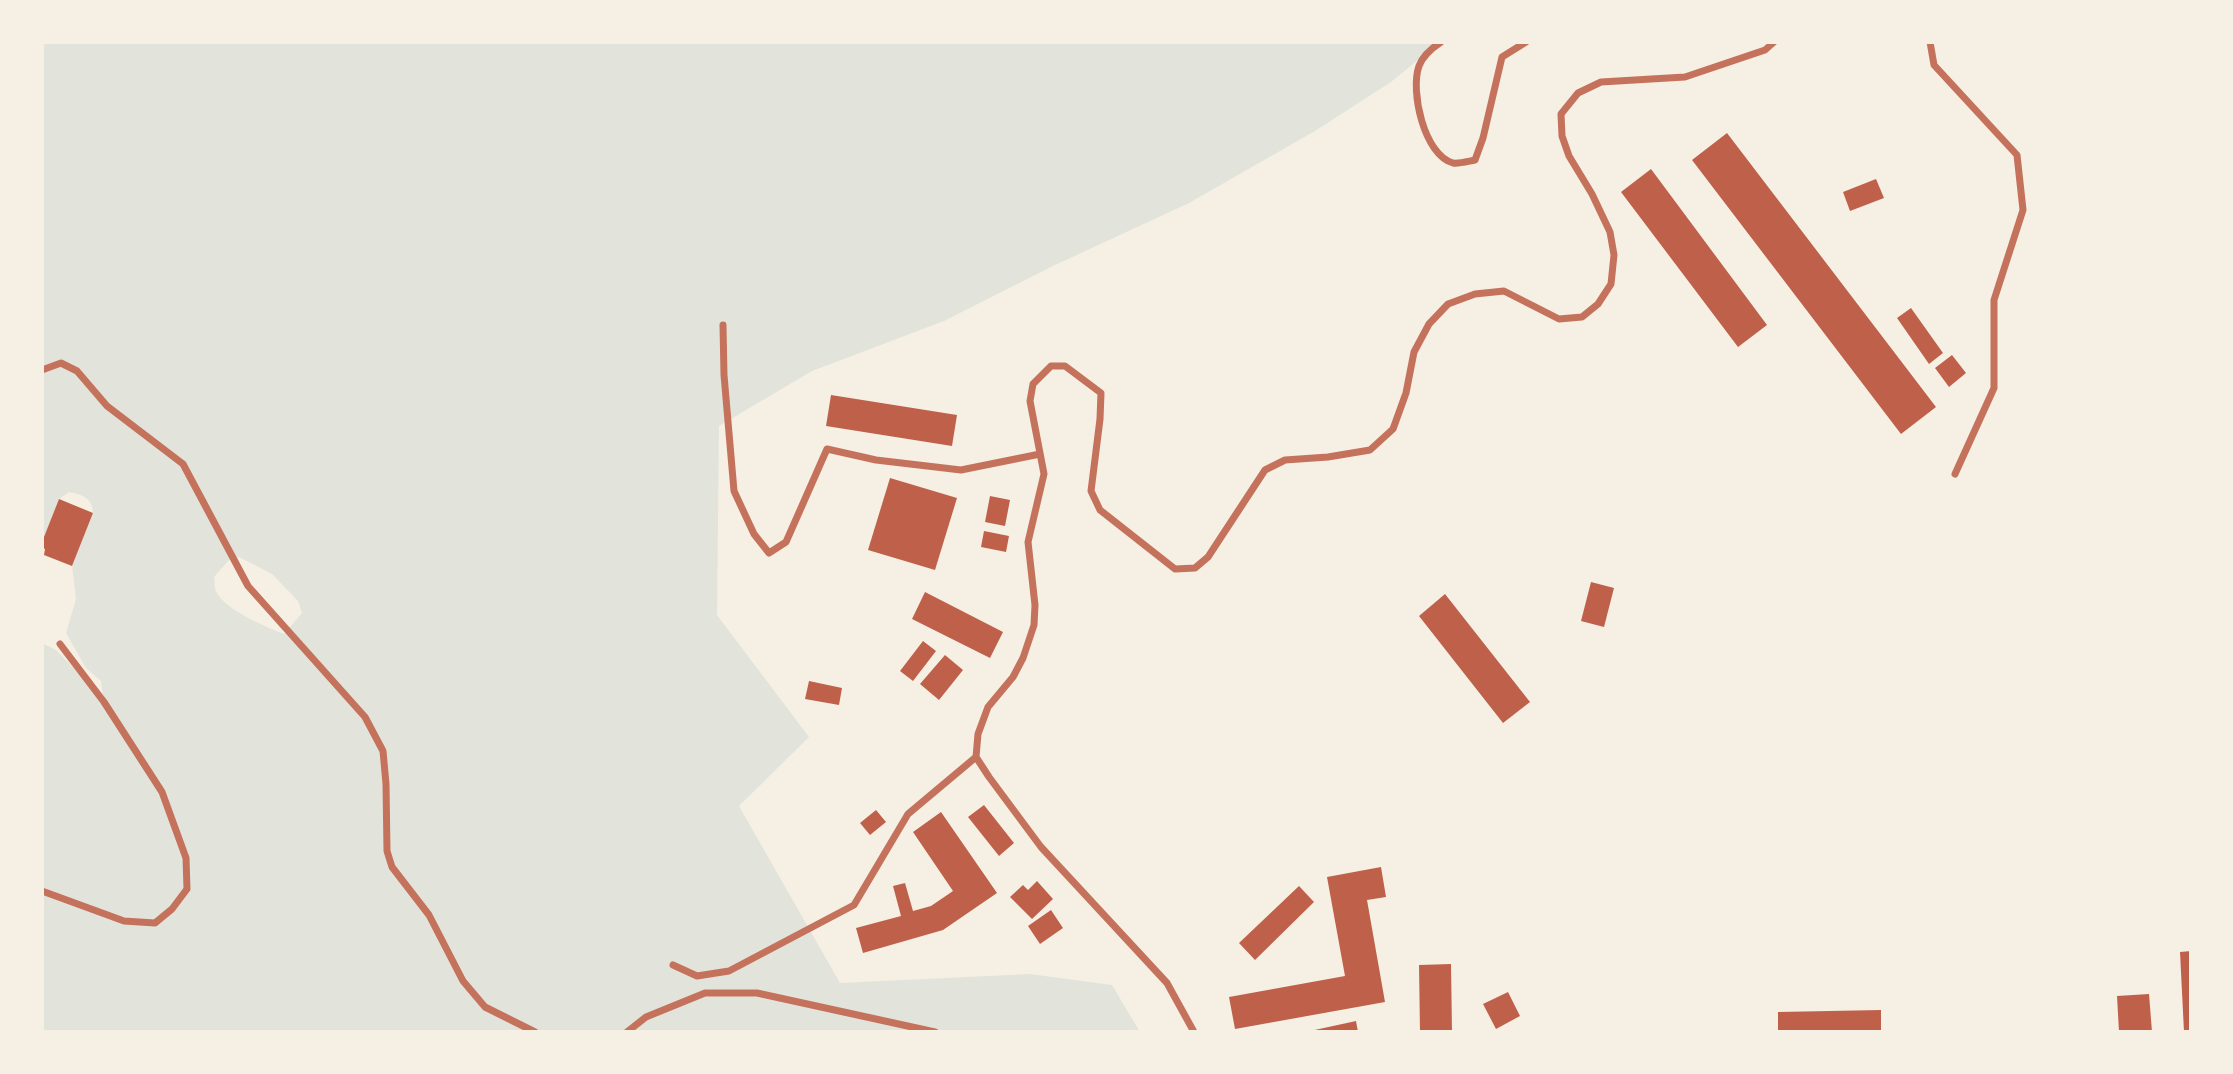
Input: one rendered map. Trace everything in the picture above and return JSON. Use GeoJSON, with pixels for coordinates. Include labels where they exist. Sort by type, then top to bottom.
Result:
{"type":"FeatureCollection","features":[{"type":"Feature","properties":{"kind":"street"},"geometry":{"type":"LineString","coordinates":[[1441,42],[1429,49],[1419,66],[1417,98],[1423,127],[1435,152],[1454,163],[1475,160],[1483,138],[1502,57],[1526,42]]}},
{"type":"Feature","properties":{"kind":"street"},"geometry":{"type":"LineString","coordinates":[[1194,1032],[1167,983],[1041,847],[976,757],[978,734],[988,707],[1013,677],[1023,658],[1034,625],[1035,605],[1028,542],[1044,474],[1030,401],[1033,384],[1051,366],[1065,366],[1101,393],[1091,491],[1100,510],[1175,569],[1195,568],[1208,557],[1265,470],[1285,460],[1370,450],[1393,429],[1406,393],[1414,352],[1429,324],[1448,304],[1475,294],[1504,291],[1559,319],[1582,317],[1598,304],[1611,284],[1614,255],[1610,232],[1592,194],[1569,156],[1562,136],[1561,114],[1578,93],[1601,82],[1685,77],[1765,50],[1774,42]]}},
{"type":"Feature","properties":{"kind":"street"},"geometry":{"type":"LineString","coordinates":[[1930,42],[1934,65],[2017,155],[2023,210],[1994,300],[1994,388],[1955,474]]}},
{"type":"Feature","properties":{"kind":"street"},"geometry":{"type":"LineString","coordinates":[[723,324],[724,375],[734,491],[754,534],[769,554],[786,542],[827,449],[876,460],[961,470],[1040,454]]}},
{"type":"Feature","properties":{"kind":"street"},"geometry":{"type":"LineString","coordinates":[[42,370],[61,363],[77,371],[107,406],[183,464],[248,586],[365,717],[383,751],[387,850],[392,867],[429,915],[463,981],[485,1007],[535,1032]]}},
{"type":"Feature","properties":{"kind":"street"},"geometry":{"type":"LineString","coordinates":[[42,891],[124,921],[155,923],[173,909],[187,889],[186,858],[162,792],[104,702],[60,643]]}},
{"type":"Feature","properties":{"kind":"street"},"geometry":{"type":"LineString","coordinates":[[673,965],[697,976],[729,971],[854,905],[908,814],[976,757]]}},
{"type":"Feature","properties":{"kind":"street"},"geometry":{"type":"LineString","coordinates":[[627,1032],[646,1017],[705,993],[757,993],[935,1032]]}},
{"type":"Feature","properties":{"kind":"shaded area"},"geometry":{"type":"Polygon","coordinates":[[[42,42],[1440,42],[1391,82],[1315,131],[1189,203],[1053,266],[944,321],[812,371],[719,426],[717,615],[809,737],[739,806],[840,983],[1030,974],[1112,985],[1140,1032],[42,1032],[42,643],[56,650],[103,698],[101,681],[86,668],[66,633],[76,599],[72,566],[93,513],[89,500],[69,492],[59,499],[42,542],[42,42]],[[239,557],[229,560],[214,577],[215,587],[222,599],[237,612],[284,634],[302,613],[298,601],[272,574],[239,557]]]}},
{"type":"Feature","properties":{"kind":"building"},"geometry":{"type":"Polygon","coordinates":[[[1727,133],[1936,407],[1901,434],[1692,160],[1727,133]]]}},
{"type":"Feature","properties":{"kind":"building"},"geometry":{"type":"Polygon","coordinates":[[[1651,169],[1767,325],[1738,347],[1621,192],[1651,169]]]}},
{"type":"Feature","properties":{"kind":"building"},"geometry":{"type":"Polygon","coordinates":[[[1876,179],[1884,198],[1850,211],[1843,192],[1876,179]]]}},
{"type":"Feature","properties":{"kind":"building"},"geometry":{"type":"Polygon","coordinates":[[[1911,308],[1943,353],[1929,364],[1897,318],[1911,308]]]}},
{"type":"Feature","properties":{"kind":"building"},"geometry":{"type":"Polygon","coordinates":[[[1952,355],[1966,373],[1949,387],[1935,368],[1952,355]]]}},
{"type":"Feature","properties":{"kind":"building"},"geometry":{"type":"Polygon","coordinates":[[[831,395],[957,415],[952,446],[826,426],[831,395]]]}},
{"type":"Feature","properties":{"kind":"building"},"geometry":{"type":"Polygon","coordinates":[[[890,478],[957,498],[935,570],[868,550],[890,478]]]}},
{"type":"Feature","properties":{"kind":"building"},"geometry":{"type":"Polygon","coordinates":[[[990,496],[1010,500],[1005,526],[985,522],[990,496]]]}},
{"type":"Feature","properties":{"kind":"building"},"geometry":{"type":"Polygon","coordinates":[[[59,499],[93,513],[72,566],[44,555],[45,549],[42,548],[59,499]]]}},
{"type":"Feature","properties":{"kind":"building"},"geometry":{"type":"Polygon","coordinates":[[[984,531],[1009,536],[1006,552],[981,547],[984,531]]]}},
{"type":"Feature","properties":{"kind":"building"},"geometry":{"type":"Polygon","coordinates":[[[1591,582],[1614,588],[1604,627],[1581,621],[1591,582]]]}},
{"type":"Feature","properties":{"kind":"building"},"geometry":{"type":"Polygon","coordinates":[[[925,592],[1003,632],[990,658],[912,619],[925,592]]]}},
{"type":"Feature","properties":{"kind":"building"},"geometry":{"type":"Polygon","coordinates":[[[1445,594],[1530,702],[1503,723],[1419,616],[1445,594]]]}},
{"type":"Feature","properties":{"kind":"building"},"geometry":{"type":"Polygon","coordinates":[[[923,641],[936,651],[913,681],[900,671],[923,641]]]}},
{"type":"Feature","properties":{"kind":"building"},"geometry":{"type":"Polygon","coordinates":[[[945,655],[963,670],[939,700],[920,684],[945,655]]]}},
{"type":"Feature","properties":{"kind":"building"},"geometry":{"type":"Polygon","coordinates":[[[809,681],[842,688],[839,705],[805,699],[809,681]]]}},
{"type":"Feature","properties":{"kind":"building"},"geometry":{"type":"Polygon","coordinates":[[[984,805],[1014,843],[999,856],[968,817],[984,805]]]}},
{"type":"Feature","properties":{"kind":"building"},"geometry":{"type":"Polygon","coordinates":[[[876,810],[886,822],[870,835],[860,823],[876,810]]]}},
{"type":"Feature","properties":{"kind":"building"},"geometry":{"type":"Polygon","coordinates":[[[941,812],[997,893],[943,930],[863,953],[856,928],[901,916],[893,886],[905,883],[913,911],[931,906],[953,891],[913,832],[941,812]]]}},
{"type":"Feature","properties":{"kind":"building"},"geometry":{"type":"Polygon","coordinates":[[[1381,867],[1386,897],[1367,900],[1385,1002],[1235,1029],[1229,997],[1345,976],[1327,877],[1381,867]]]}},
{"type":"Feature","properties":{"kind":"building"},"geometry":{"type":"Polygon","coordinates":[[[1037,881],[1053,899],[1032,919],[1010,897],[1023,885],[1028,890],[1037,881]]]}},
{"type":"Feature","properties":{"kind":"building"},"geometry":{"type":"Polygon","coordinates":[[[1299,886],[1314,902],[1255,960],[1239,943],[1299,886]]]}},
{"type":"Feature","properties":{"kind":"building"},"geometry":{"type":"Polygon","coordinates":[[[1051,910],[1063,928],[1040,944],[1028,926],[1051,910]]]}},
{"type":"Feature","properties":{"kind":"building"},"geometry":{"type":"Polygon","coordinates":[[[2191,951],[2191,1032],[2184,1032],[2180,952],[2191,951]]]}},
{"type":"Feature","properties":{"kind":"building"},"geometry":{"type":"Polygon","coordinates":[[[1451,964],[1452,1032],[1420,1032],[1419,965],[1451,964]]]}},
{"type":"Feature","properties":{"kind":"building"},"geometry":{"type":"Polygon","coordinates":[[[1508,992],[1520,1016],[1496,1029],[1483,1004],[1508,992]]]}},
{"type":"Feature","properties":{"kind":"building"},"geometry":{"type":"Polygon","coordinates":[[[2149,994],[2152,1032],[2119,1032],[2117,996],[2149,994]]]}},
{"type":"Feature","properties":{"kind":"building"},"geometry":{"type":"Polygon","coordinates":[[[1881,1010],[1881,1032],[1778,1032],[1778,1012],[1881,1010]]]}},
{"type":"Feature","properties":{"kind":"building"},"geometry":{"type":"Polygon","coordinates":[[[1356,1021],[1358,1032],[1310,1032],[1310,1031],[1356,1021]]]}}]}
